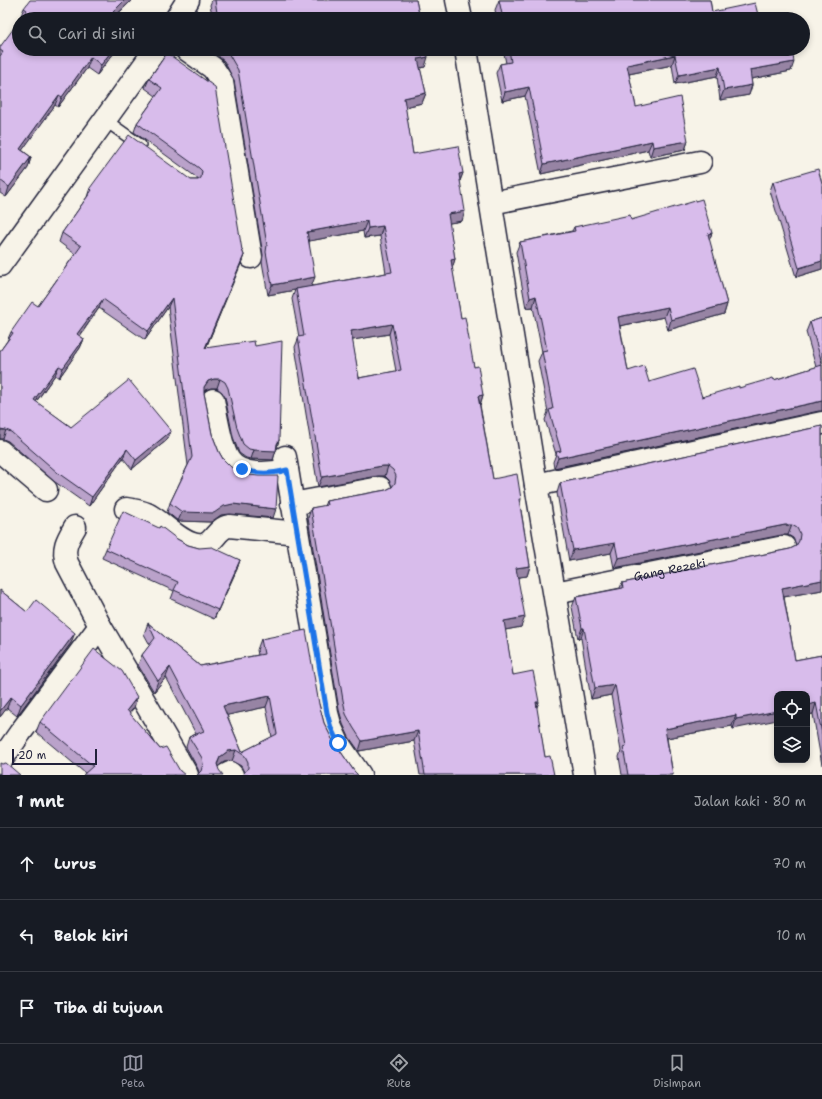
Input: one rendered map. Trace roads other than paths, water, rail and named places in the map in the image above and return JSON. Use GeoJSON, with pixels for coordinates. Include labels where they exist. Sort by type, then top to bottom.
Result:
{"type":"FeatureCollection","features":[{"type":"Feature","properties":{"kind":"street"},"geometry":{"type":"LineString","coordinates":[[180,12],[188,0]]}},
{"type":"Feature","properties":{"kind":"street"},"geometry":{"type":"LineString","coordinates":[[457,0],[460,12]]}},
{"type":"Feature","properties":{"kind":"street"},"geometry":{"type":"LineString","coordinates":[[0,265],[151,56]]}},
{"type":"Feature","properties":{"kind":"street"},"geometry":{"type":"LineString","coordinates":[[196,56],[213,68],[222,82],[251,257]]}},
{"type":"Feature","properties":{"kind":"street"},"geometry":{"type":"LineString","coordinates":[[467,56],[536,486],[585,775]]}},
{"type":"Feature","properties":{"kind":"street"},"geometry":{"type":"LineString","coordinates":[[491,203],[700,162]]}},
{"type":"Feature","properties":{"kind":"street"},"geometry":{"type":"LineString","coordinates":[[213,400],[226,454],[234,465],[252,473],[272,474],[286,464],[327,713],[331,728],[338,743],[360,775]]}},
{"type":"Feature","properties":{"kind":"street"},"geometry":{"type":"LineString","coordinates":[[536,486],[822,423]]}},
{"type":"Feature","properties":{"kind":"street"},"geometry":{"type":"LineString","coordinates":[[0,451],[46,490]]}},
{"type":"Feature","properties":{"kind":"street"},"geometry":{"type":"LineString","coordinates":[[292,504],[380,488]]}},
{"type":"Feature","properties":{"kind":"street"},"geometry":{"type":"LineString","coordinates":[[126,509],[136,510],[147,514],[181,538],[198,545],[204,545],[209,542],[224,526],[297,533]]}},
{"type":"Feature","properties":{"kind":"street"},"geometry":{"type":"LineString","coordinates":[[75,527],[69,538],[64,555],[67,563],[100,626],[187,775]]}},
{"type":"Feature","properties":{"kind":"street","name":"Gang Rezeki"},"geometry":{"type":"LineString","coordinates":[[555,593],[784,548]]}},
{"type":"Feature","properties":{"kind":"street"},"geometry":{"type":"LineString","coordinates":[[0,762],[100,626]]}},
{"type":"Feature","properties":{"kind":"street"},"geometry":{"type":"LineString","coordinates":[[226,775],[230,772],[232,775]]}},
{"type":"Feature","properties":{"kind":"lane"},"geometry":{"type":"LineString","coordinates":[[105,120],[148,152]]}}]}
